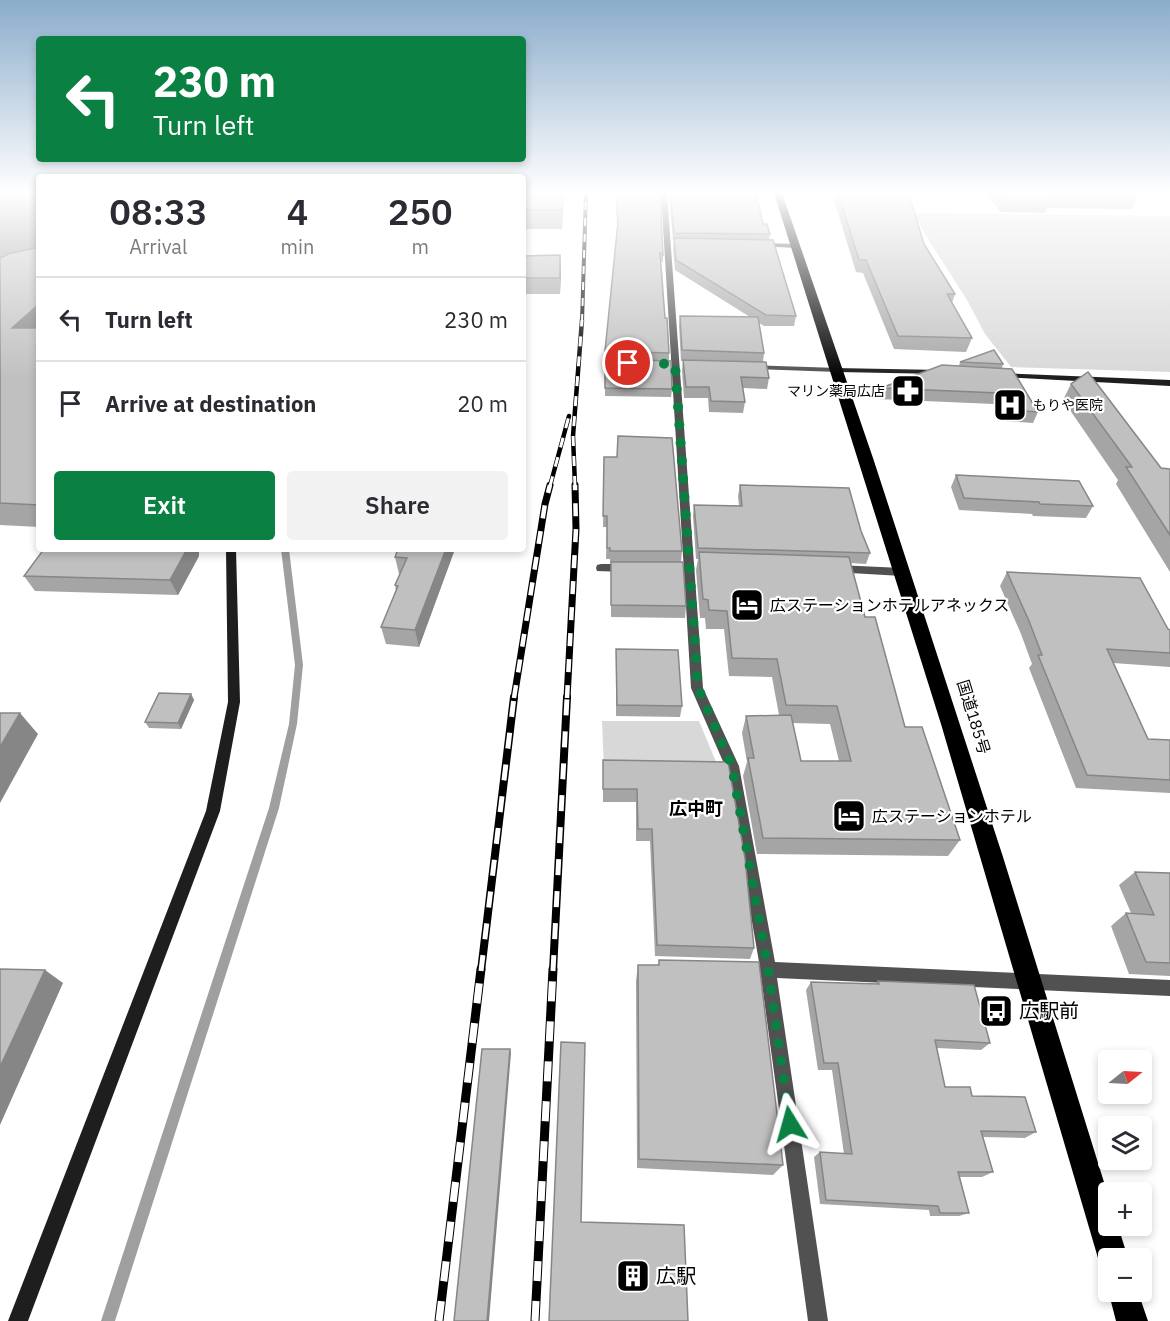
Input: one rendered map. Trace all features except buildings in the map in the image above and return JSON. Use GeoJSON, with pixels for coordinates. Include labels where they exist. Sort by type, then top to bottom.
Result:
{"type":"FeatureCollection","features":[{"type":"Feature","properties":{"kind":"highway","name":"国道185号"},"geometry":{"type":"LineString","coordinates":[[799,255],[838,370],[1031,982],[1110,1248]]}},
{"type":"Feature","properties":{"kind":"highway"},"geometry":{"type":"LineString","coordinates":[[1126,1302],[1132,1321]]}},
{"type":"Feature","properties":{"kind":"street"},"geometry":{"type":"LineString","coordinates":[[673,255],[675,365],[698,688],[732,766],[768,969],[818,1321]]}},
{"type":"Feature","properties":{"kind":"street"},"geometry":{"type":"LineString","coordinates":[[745,367],[949,372]]}},
{"type":"Feature","properties":{"kind":"street"},"geometry":{"type":"LineString","coordinates":[[985,374],[1170,383]]}},
{"type":"Feature","properties":{"kind":"street"},"geometry":{"type":"LineString","coordinates":[[18,1321],[213,811],[234,702],[234,582],[231,552]]}},
{"type":"Feature","properties":{"kind":"street"},"geometry":{"type":"LineString","coordinates":[[601,568],[634,568]]}},
{"type":"Feature","properties":{"kind":"street"},"geometry":{"type":"LineString","coordinates":[[831,569],[902,572]]}},
{"type":"Feature","properties":{"kind":"street"},"geometry":{"type":"LineString","coordinates":[[745,968],[1170,988]]}},
{"type":"Feature","properties":{"kind":"shaded area"},"geometry":{"type":"Polygon","coordinates":[[[0,255],[36,255],[36,266],[0,272],[0,255]]]}},
{"type":"Feature","properties":{"kind":"shaded area"},"geometry":{"type":"Polygon","coordinates":[[[938,255],[1170,255],[1170,372],[1011,367],[985,334],[967,300],[938,255]]]}},
{"type":"Feature","properties":{"kind":"shaded area"},"geometry":{"type":"Polygon","coordinates":[[[602,721],[699,721],[719,769],[604,769],[602,721]]]}},
{"type":"Feature","properties":{"kind":"waterway"},"geometry":{"type":"LineString","coordinates":[[108,1321],[274,808],[293,724],[299,665],[285,552]]}},
{"type":"Feature","properties":{"kind":"railway"},"geometry":{"type":"LineString","coordinates":[[582,322],[584,255]]}},
{"type":"Feature","properties":{"kind":"railway"},"geometry":{"type":"LineString","coordinates":[[575,486],[573,436],[582,320]]}},
{"type":"Feature","properties":{"kind":"railway"},"geometry":{"type":"LineString","coordinates":[[550,486],[569,416]]}},
{"type":"Feature","properties":{"kind":"railway"},"geometry":{"type":"LineString","coordinates":[[514,698],[550,485]]}},
{"type":"Feature","properties":{"kind":"railway"},"geometry":{"type":"LineString","coordinates":[[567,698],[576,529],[575,485]]}},
{"type":"Feature","properties":{"kind":"railway"},"geometry":{"type":"LineString","coordinates":[[481,971],[514,697]]}},
{"type":"Feature","properties":{"kind":"railway"},"geometry":{"type":"LineString","coordinates":[[553,971],[567,697]]}},
{"type":"Feature","properties":{"kind":"railway"},"geometry":{"type":"LineString","coordinates":[[439,1321],[481,969]]}},
{"type":"Feature","properties":{"kind":"railway"},"geometry":{"type":"LineString","coordinates":[[535,1321],[553,969]]}},
{"type":"Feature","properties":{"kind":"place","name":"マリン薬局広店"},"geometry":{"type":"Point","coordinates":[908,391]}},
{"type":"Feature","properties":{"kind":"place","name":"もりや医院"},"geometry":{"type":"Point","coordinates":[1010,405]}},
{"type":"Feature","properties":{"kind":"place","name":"広ステーションホテルアネックス"},"geometry":{"type":"Point","coordinates":[747,605]}},
{"type":"Feature","properties":{"kind":"place","name":"広ステーションホテル"},"geometry":{"type":"Point","coordinates":[849,816]}},
{"type":"Feature","properties":{"kind":"place","name":"広駅前"},"geometry":{"type":"Point","coordinates":[996,1011]}},
{"type":"Feature","properties":{"kind":"place","name":"広駅"},"geometry":{"type":"Point","coordinates":[633,1276]}},
{"type":"Feature","properties":{"kind":"district","name":"広中町"},"geometry":{"type":"Point","coordinates":[696,809]}},
{"type":"Feature","properties":{"kind":"route"},"geometry":{"type":"LineString","coordinates":[[628,363],[675,364],[698,688],[732,766],[768,969],[790,1124]]}}]}
